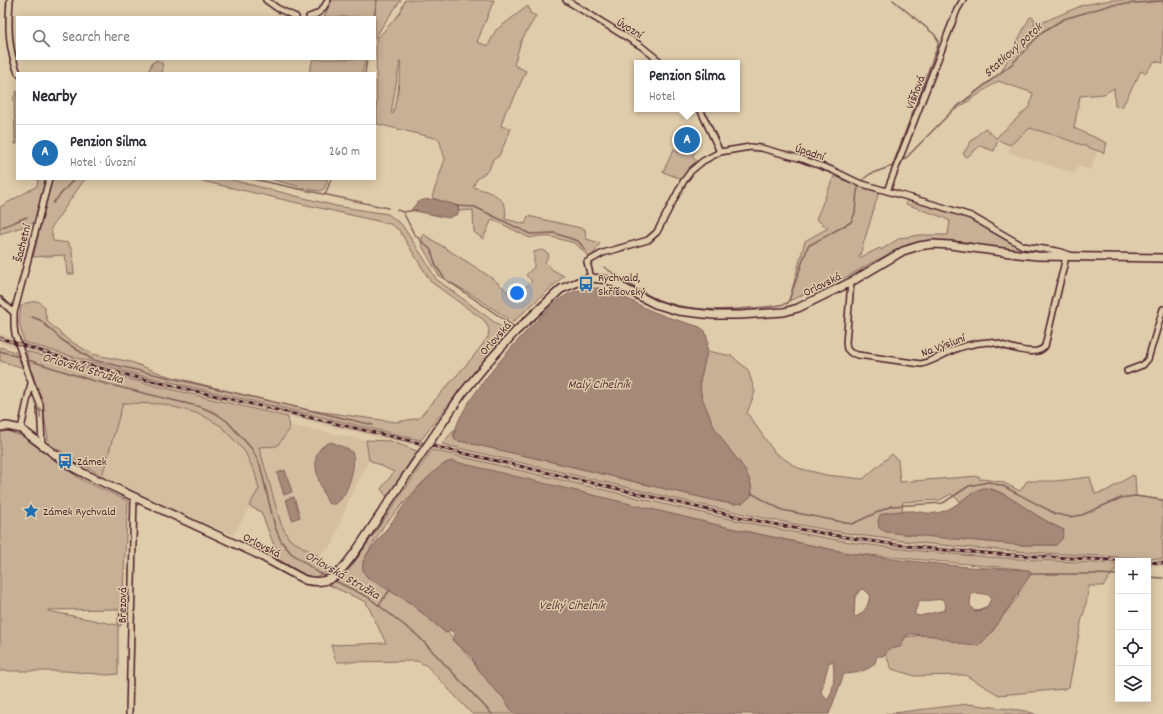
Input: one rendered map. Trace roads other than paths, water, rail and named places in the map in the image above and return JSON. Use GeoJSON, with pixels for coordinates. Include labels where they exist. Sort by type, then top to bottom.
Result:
{"type":"FeatureCollection","features":[{"type":"Feature","properties":{"kind":"main road","name":"Orlovská"},"geometry":{"type":"LineString","coordinates":[[0,426],[20,429],[79,471],[257,554],[305,580],[316,582],[324,581],[333,577],[340,571],[357,550],[462,394],[488,362],[516,331],[561,289],[572,284],[591,278],[608,280],[655,304],[669,309],[713,315],[740,315],[784,312],[798,308],[851,282],[880,263],[911,247],[932,244],[967,246],[1018,254],[1077,258],[1163,258]]}},
{"type":"Feature","properties":{"kind":"street"},"geometry":{"type":"LineString","coordinates":[[10,0],[8,22],[10,47],[18,72]]}},
{"type":"Feature","properties":{"kind":"street"},"geometry":{"type":"LineString","coordinates":[[266,0],[277,8],[294,16]]}},
{"type":"Feature","properties":{"kind":"street"},"geometry":{"type":"LineString","coordinates":[[311,16],[317,14],[325,6],[328,0]]}},
{"type":"Feature","properties":{"kind":"street","name":"Úvozní"},"geometry":{"type":"LineString","coordinates":[[566,0],[641,46],[658,60]]}},
{"type":"Feature","properties":{"kind":"street","name":"Višňová"},"geometry":{"type":"LineString","coordinates":[[887,191],[962,0]]}},
{"type":"Feature","properties":{"kind":"street"},"geometry":{"type":"LineString","coordinates":[[701,112],[720,152]]}},
{"type":"Feature","properties":{"kind":"street","name":"Úpadní"},"geometry":{"type":"LineString","coordinates":[[591,278],[587,262],[603,253],[648,240],[657,232],[683,182],[691,171],[703,161],[720,152],[750,147],[761,148],[802,159],[832,170],[861,184],[971,216],[1023,246],[1069,254],[1077,258]]}},
{"type":"Feature","properties":{"kind":"street","name":"Šachetní"},"geometry":{"type":"LineString","coordinates":[[42,444],[40,404],[15,334],[14,313],[49,180]]}},
{"type":"Feature","properties":{"kind":"street","name":"Na Výsluní"},"geometry":{"type":"LineString","coordinates":[[851,282],[846,343],[847,349],[851,353],[921,364],[931,362],[957,348],[988,342],[1029,352],[1039,351],[1045,346],[1065,257]]}},
{"type":"Feature","properties":{"kind":"street"},"geometry":{"type":"LineString","coordinates":[[0,300],[14,313]]}},
{"type":"Feature","properties":{"kind":"street"},"geometry":{"type":"LineString","coordinates":[[1127,371],[1143,365],[1148,359],[1163,309]]}},
{"type":"Feature","properties":{"kind":"street"},"geometry":{"type":"LineString","coordinates":[[20,429],[31,382]]}},
{"type":"Feature","properties":{"kind":"street","name":"Březová"},"geometry":{"type":"LineString","coordinates":[[129,714],[134,497]]}},
{"type":"Feature","properties":{"kind":"water"},"geometry":{"type":"Polygon","coordinates":[[[435,199],[458,206],[458,214],[448,218],[411,210],[421,201],[435,199]]]}},
{"type":"Feature","properties":{"kind":"water","name":"Malý Cihelník"},"geometry":{"type":"Polygon","coordinates":[[[589,288],[608,290],[649,310],[700,327],[705,331],[708,341],[700,382],[701,395],[714,427],[744,468],[750,481],[752,493],[743,503],[734,504],[712,500],[455,440],[456,427],[464,410],[478,389],[514,345],[532,325],[559,300],[573,292],[589,288]]]}},
{"type":"Feature","properties":{"kind":"water"},"geometry":{"type":"Polygon","coordinates":[[[331,442],[351,451],[354,462],[351,478],[345,494],[337,503],[334,504],[328,503],[316,468],[317,454],[320,449],[331,442]]]}},
{"type":"Feature","properties":{"kind":"water","name":"Velký Cihelník"},"geometry":{"type":"Polygon","coordinates":[[[452,461],[730,528],[848,553],[969,567],[1029,570],[1031,574],[992,632],[979,646],[966,645],[934,636],[911,634],[906,636],[900,647],[889,649],[884,656],[877,656],[875,663],[869,668],[856,673],[844,674],[829,714],[514,714],[502,696],[493,688],[475,665],[472,657],[452,640],[455,634],[450,630],[446,633],[410,603],[367,577],[364,571],[364,560],[374,544],[414,493],[434,472],[443,465],[452,461]],[[864,589],[860,590],[855,597],[854,616],[856,617],[866,608],[870,595],[864,589]],[[979,593],[971,594],[970,605],[974,611],[986,609],[991,599],[989,595],[979,593]],[[943,599],[920,600],[915,611],[915,615],[920,616],[945,610],[946,604],[943,599]],[[829,662],[821,692],[827,700],[833,688],[833,662],[829,662]]]}},
{"type":"Feature","properties":{"kind":"water"},"geometry":{"type":"Polygon","coordinates":[[[285,470],[292,492],[284,495],[277,473],[285,470]]]}},
{"type":"Feature","properties":{"kind":"water"},"geometry":{"type":"Polygon","coordinates":[[[983,488],[997,491],[1005,495],[1047,522],[1064,530],[1062,539],[1056,545],[1021,545],[886,532],[879,528],[878,520],[880,515],[900,511],[930,513],[941,512],[952,507],[977,490],[983,488]]]}},
{"type":"Feature","properties":{"kind":"water"},"geometry":{"type":"Polygon","coordinates":[[[294,497],[300,517],[292,520],[286,499],[294,497]]]}},
{"type":"Feature","properties":{"kind":"waterway"},"geometry":{"type":"LineString","coordinates":[[374,16],[377,0]]}},
{"type":"Feature","properties":{"kind":"waterway"},"geometry":{"type":"LineString","coordinates":[[892,167],[938,45],[938,40],[934,34],[893,0]]}},
{"type":"Feature","properties":{"kind":"waterway","name":"Statkový potok"},"geometry":{"type":"LineString","coordinates":[[900,162],[905,159],[953,110],[1012,64],[1042,32],[1064,19],[1111,5],[1163,1]]}},
{"type":"Feature","properties":{"kind":"waterway"},"geometry":{"type":"LineString","coordinates":[[365,72],[367,60]]}},
{"type":"Feature","properties":{"kind":"waterway","name":"Statkový potok"},"geometry":{"type":"LineString","coordinates":[[604,267],[656,299],[685,307],[708,310],[730,310],[770,307],[788,303],[808,246],[851,222],[855,213],[857,191],[861,181],[870,174],[895,165]]}},
{"type":"Feature","properties":{"kind":"waterway","name":"Statkový potok"},"geometry":{"type":"LineString","coordinates":[[53,203],[73,180]]}},
{"type":"Feature","properties":{"kind":"waterway","name":"Statkový potok"},"geometry":{"type":"LineString","coordinates":[[258,180],[388,208]]}},
{"type":"Feature","properties":{"kind":"waterway"},"geometry":{"type":"LineString","coordinates":[[325,195],[331,180]]}},
{"type":"Feature","properties":{"kind":"waterway","name":"Statkový potok"},"geometry":{"type":"LineString","coordinates":[[456,206],[475,207],[530,234],[554,233],[578,241],[586,251]]}},
{"type":"Feature","properties":{"kind":"waterway","name":"Statkový potok"},"geometry":{"type":"LineString","coordinates":[[397,210],[403,212],[417,210]]}},
{"type":"Feature","properties":{"kind":"waterway"},"geometry":{"type":"LineString","coordinates":[[403,212],[414,234],[431,250],[436,266],[445,279],[515,327]]}},
{"type":"Feature","properties":{"kind":"waterway","name":"Statkový potok"},"geometry":{"type":"LineString","coordinates":[[0,228],[27,217]]}},
{"type":"Feature","properties":{"kind":"waterway"},"geometry":{"type":"LineString","coordinates":[[32,317],[40,320],[62,340],[93,360],[373,425]]}},
{"type":"Feature","properties":{"kind":"waterway","name":"Orlovská Stružka"},"geometry":{"type":"LineString","coordinates":[[0,351],[22,358]]}},
{"type":"Feature","properties":{"kind":"waterway","name":"Orlovská Stružka"},"geometry":{"type":"LineString","coordinates":[[25,359],[94,381],[201,407],[215,413],[227,421],[252,449],[260,465],[275,527],[281,541],[291,553],[326,577]]}},
{"type":"Feature","properties":{"kind":"waterway"},"geometry":{"type":"LineString","coordinates":[[751,493],[782,510],[852,524],[891,506],[943,503],[969,486],[988,482],[1003,486],[1056,514],[1070,517],[1082,515],[1121,498],[1135,496],[1163,500]]}},
{"type":"Feature","properties":{"kind":"waterway"},"geometry":{"type":"LineString","coordinates":[[1030,574],[1115,575]]}},
{"type":"Feature","properties":{"kind":"waterway"},"geometry":{"type":"LineString","coordinates":[[1151,577],[1163,578]]}},
{"type":"Feature","properties":{"kind":"waterway","name":"Orlovská Stružka"},"geometry":{"type":"LineString","coordinates":[[333,580],[368,597],[418,636],[492,714]]}},
{"type":"Feature","properties":{"kind":"waterway"},"geometry":{"type":"LineString","coordinates":[[379,605],[390,590]]}},
{"type":"Feature","properties":{"kind":"waterway"},"geometry":{"type":"LineString","coordinates":[[976,611],[989,606]]}},
{"type":"Feature","properties":{"kind":"railway"},"geometry":{"type":"LineString","coordinates":[[0,338],[69,360],[139,378],[739,517],[854,539],[924,548],[1115,560]]}},
{"type":"Feature","properties":{"kind":"railway"},"geometry":{"type":"LineString","coordinates":[[1151,562],[1163,563]]}},
{"type":"Feature","properties":{"kind":"place","name":"Penzion Silma"},"geometry":{"type":"Point","coordinates":[687,140]}},
{"type":"Feature","properties":{"kind":"place","name":"Rychvald, Skříšovský"},"geometry":{"type":"Point","coordinates":[586,284]}},
{"type":"Feature","properties":{"kind":"place","name":"Zámek"},"geometry":{"type":"Point","coordinates":[65,461]}},
{"type":"Feature","properties":{"kind":"place","name":"Zámek Rychvald"},"geometry":{"type":"Point","coordinates":[31,511]}}]}
